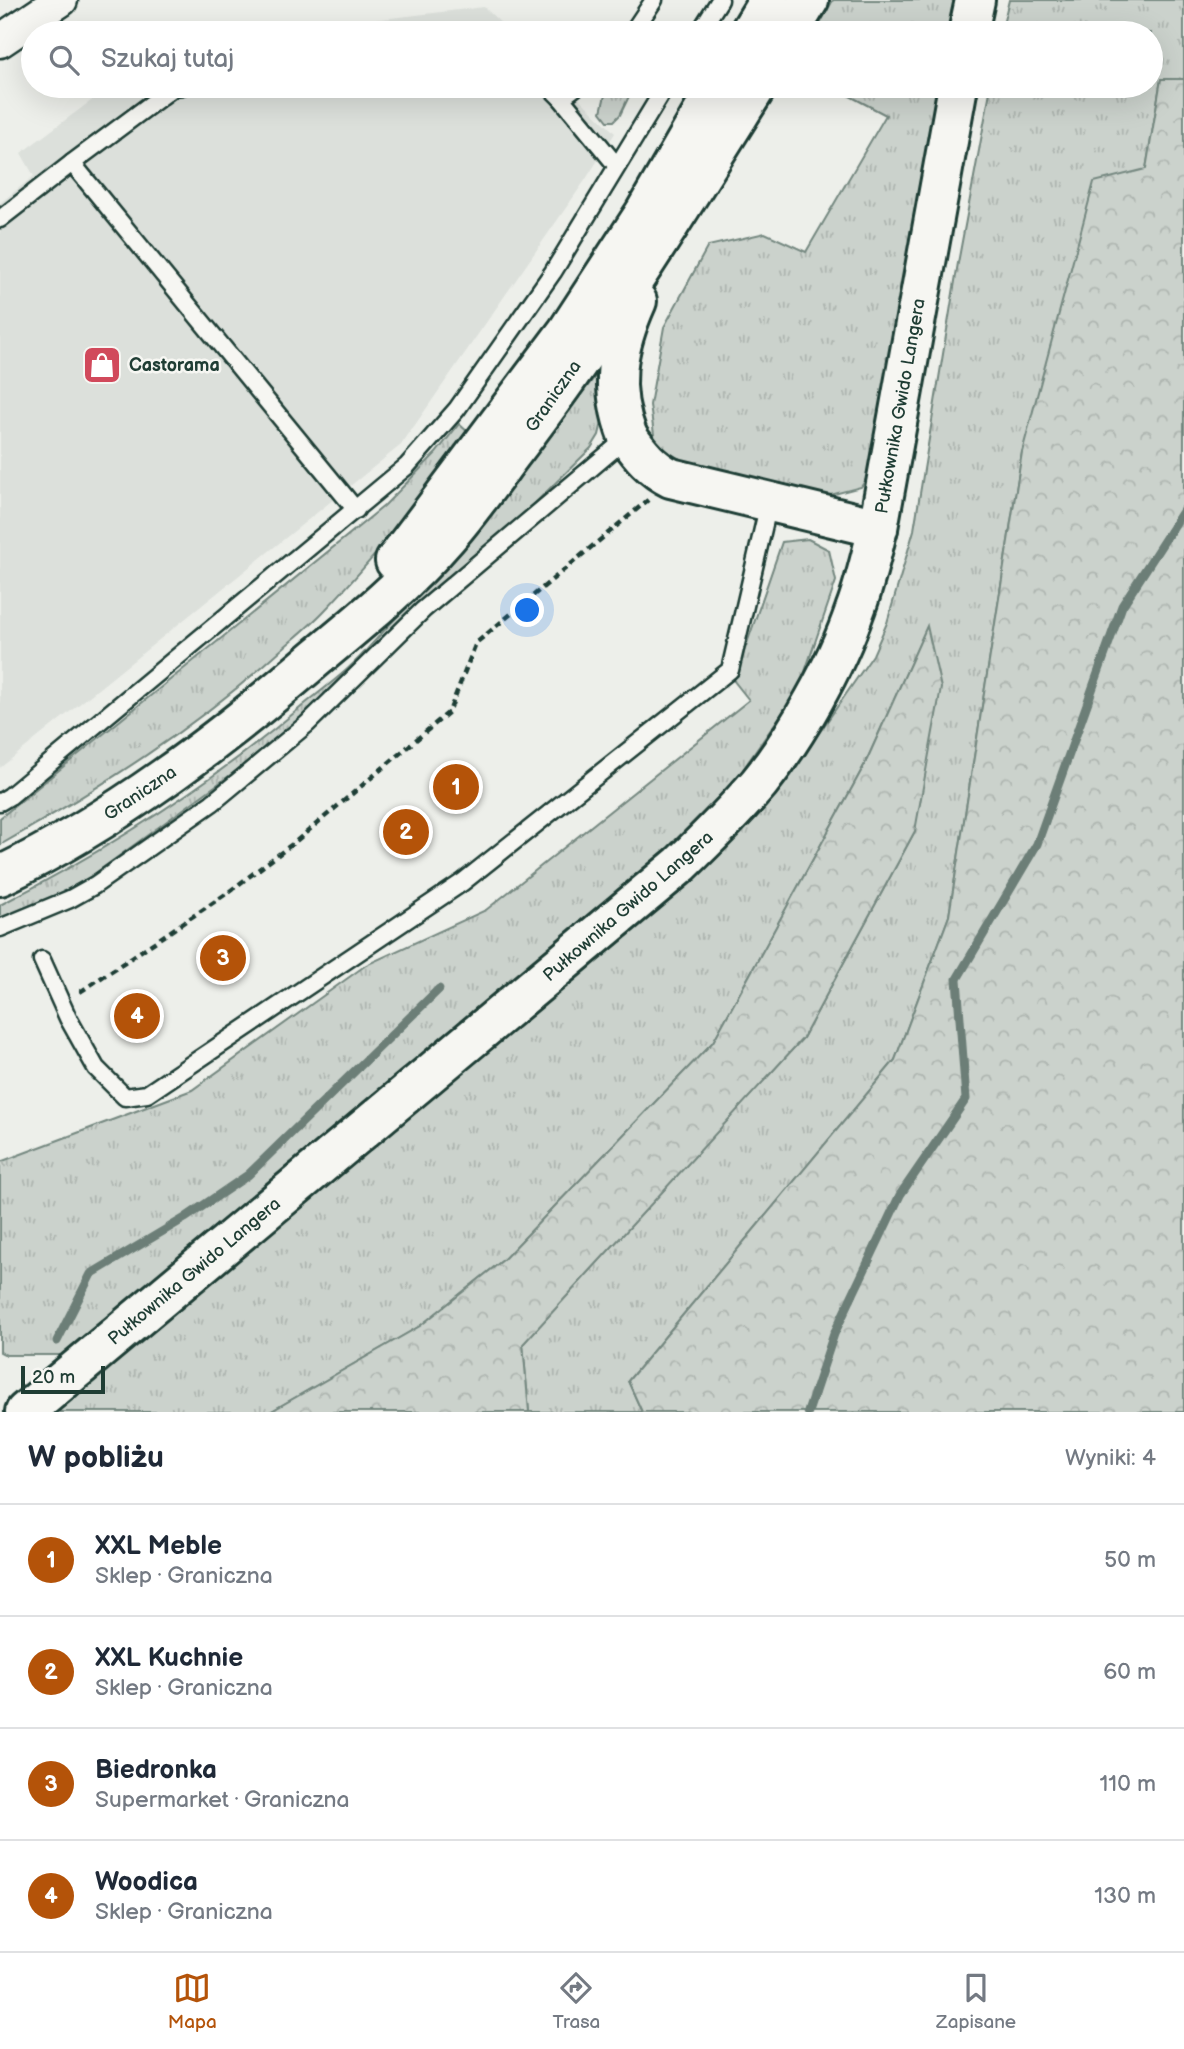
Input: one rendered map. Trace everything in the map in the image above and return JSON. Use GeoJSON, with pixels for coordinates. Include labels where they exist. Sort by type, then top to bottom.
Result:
{"type":"FeatureCollection","features":[{"type":"Feature","properties":{"kind":"main road"},"geometry":{"type":"LineString","coordinates":[[756,21],[769,0]]}},
{"type":"Feature","properties":{"kind":"main road"},"geometry":{"type":"LineString","coordinates":[[796,21],[809,0]]}},
{"type":"Feature","properties":{"kind":"main road"},"geometry":{"type":"LineString","coordinates":[[971,21],[975,0]]}},
{"type":"Feature","properties":{"kind":"main road","name":"Graniczna"},"geometry":{"type":"LineString","coordinates":[[304,669],[371,592],[568,332],[644,214],[711,98]]}},
{"type":"Feature","properties":{"kind":"main road","name":"Graniczna"},"geometry":{"type":"LineString","coordinates":[[0,876],[114,812],[214,743],[382,603],[448,536],[549,405],[670,225],[749,98]]}},
{"type":"Feature","properties":{"kind":"main road","name":"Pułkownika Gwido Langera"},"geometry":{"type":"LineString","coordinates":[[25,1412],[681,864],[725,821],[761,780],[817,695],[855,611],[878,528],[956,98]]}},
{"type":"Feature","properties":{"kind":"main road"},"geometry":{"type":"LineString","coordinates":[[670,225],[627,322],[618,357],[616,387],[620,417],[628,437],[642,456],[659,472],[671,478],[878,528]]}},
{"type":"Feature","properties":{"kind":"street"},"geometry":{"type":"LineString","coordinates":[[30,21],[61,0]]}},
{"type":"Feature","properties":{"kind":"street"},"geometry":{"type":"LineString","coordinates":[[0,41],[21,27]]}},
{"type":"Feature","properties":{"kind":"lane"},"geometry":{"type":"LineString","coordinates":[[640,21],[654,0]]}},
{"type":"Feature","properties":{"kind":"lane"},"geometry":{"type":"LineString","coordinates":[[707,21],[720,0]]}},
{"type":"Feature","properties":{"kind":"lane"},"geometry":{"type":"LineString","coordinates":[[0,219],[159,98]]}},
{"type":"Feature","properties":{"kind":"lane"},"geometry":{"type":"LineString","coordinates":[[561,98],[616,165]]}},
{"type":"Feature","properties":{"kind":"lane"},"geometry":{"type":"LineString","coordinates":[[0,802],[407,466],[457,409],[553,272],[658,98]]}},
{"type":"Feature","properties":{"kind":"lane"},"geometry":{"type":"LineString","coordinates":[[72,163],[356,510]]}},
{"type":"Feature","properties":{"kind":"lane"},"geometry":{"type":"LineString","coordinates":[[0,928],[70,899],[95,885],[212,803],[307,724],[424,610],[628,437]]}},
{"type":"Feature","properties":{"kind":"lane"},"geometry":{"type":"LineString","coordinates":[[42,960],[60,1002],[96,1068],[125,1097],[147,1094],[463,882],[730,670],[769,503]]}},
{"type":"Feature","properties":{"kind":"path"},"geometry":{"type":"LineString","coordinates":[[60,1002],[80,992],[226,894],[295,842],[449,712],[476,643],[651,497]]}},
{"type":"Feature","properties":{"kind":"shaded area"},"geometry":{"type":"Polygon","coordinates":[[[484,7],[499,21],[366,21],[484,7]]]}},
{"type":"Feature","properties":{"kind":"shaded area"},"geometry":{"type":"Polygon","coordinates":[[[95,98],[579,98],[615,133],[586,179],[401,445],[0,768],[0,203],[34,176],[21,153],[95,98]]]}},
{"type":"Feature","properties":{"kind":"green space"},"geometry":{"type":"Polygon","coordinates":[[[833,0],[963,0],[959,21],[822,21],[833,0]]]}},
{"type":"Feature","properties":{"kind":"green space"},"geometry":{"type":"Polygon","coordinates":[[[1009,0],[1184,0],[1184,79],[1163,79],[1163,21],[1004,21],[1009,0]]]}},
{"type":"Feature","properties":{"kind":"green space"},"geometry":{"type":"Polygon","coordinates":[[[1163,79],[1184,79],[1184,1412],[642,1412],[628,1381],[895,1060],[949,916],[1022,452],[1094,182],[1146,169],[1158,98],[1163,98],[1163,79]]]}},
{"type":"Feature","properties":{"kind":"green space"},"geometry":{"type":"Polygon","coordinates":[[[604,98],[628,98],[614,121],[608,121],[601,112],[604,98]]]}},
{"type":"Feature","properties":{"kind":"green space"},"geometry":{"type":"Polygon","coordinates":[[[854,98],[945,98],[877,463],[861,487],[823,497],[673,460],[655,442],[650,405],[664,327],[708,246],[765,233],[806,252],[886,115],[854,98]]]}},
{"type":"Feature","properties":{"kind":"green space"},"geometry":{"type":"Polygon","coordinates":[[[989,98],[1158,98],[1146,169],[1022,452],[949,916],[895,1060],[628,1381],[642,1412],[529,1412],[523,1344],[803,1038],[915,831],[927,627],[865,764],[713,1042],[503,1260],[420,1326],[270,1412],[51,1412],[709,864],[797,765],[873,655],[887,623],[914,530],[958,263],[989,98]]]}},
{"type":"Feature","properties":{"kind":"green space"},"geometry":{"type":"Polygon","coordinates":[[[601,369],[602,422],[599,435],[591,448],[535,503],[431,595],[360,665],[244,765],[86,880],[0,919],[0,905],[118,839],[193,790],[265,737],[346,670],[486,519],[601,369]]]}},
{"type":"Feature","properties":{"kind":"green space"},"geometry":{"type":"Polygon","coordinates":[[[459,424],[470,434],[382,546],[310,625],[216,705],[147,755],[0,845],[0,818],[384,506],[436,453],[459,424]]]}},
{"type":"Feature","properties":{"kind":"green space"},"geometry":{"type":"Polygon","coordinates":[[[808,539],[829,550],[836,581],[799,689],[737,778],[629,887],[239,1213],[63,1355],[6,1355],[0,1352],[0,1162],[192,1090],[366,965],[486,910],[749,700],[734,681],[782,542],[808,539]]]}},
{"type":"Feature","properties":{"kind":"green space"},"geometry":{"type":"Polygon","coordinates":[[[927,626],[941,688],[915,831],[803,1038],[523,1344],[529,1412],[270,1412],[420,1326],[503,1260],[713,1042],[865,764],[927,626]]]}},
{"type":"Feature","properties":{"kind":"waterway"},"geometry":{"type":"LineString","coordinates":[[808,1412],[834,1334],[900,1195],[966,1099],[957,979],[1037,844],[1122,606],[1184,510]]}},
{"type":"Feature","properties":{"kind":"waterway"},"geometry":{"type":"LineString","coordinates":[[57,1341],[91,1274],[185,1218],[248,1175],[439,989]]}},
{"type":"Feature","properties":{"kind":"place","name":"Castorama"},"geometry":{"type":"Point","coordinates":[102,365]}},
{"type":"Feature","properties":{"kind":"place","name":"XXL Meble"},"geometry":{"type":"Point","coordinates":[456,787]}},
{"type":"Feature","properties":{"kind":"place","name":"XXL Kuchnie"},"geometry":{"type":"Point","coordinates":[406,832]}},
{"type":"Feature","properties":{"kind":"place","name":"Biedronka"},"geometry":{"type":"Point","coordinates":[223,958]}},
{"type":"Feature","properties":{"kind":"place","name":"Woodica"},"geometry":{"type":"Point","coordinates":[137,1016]}}]}
